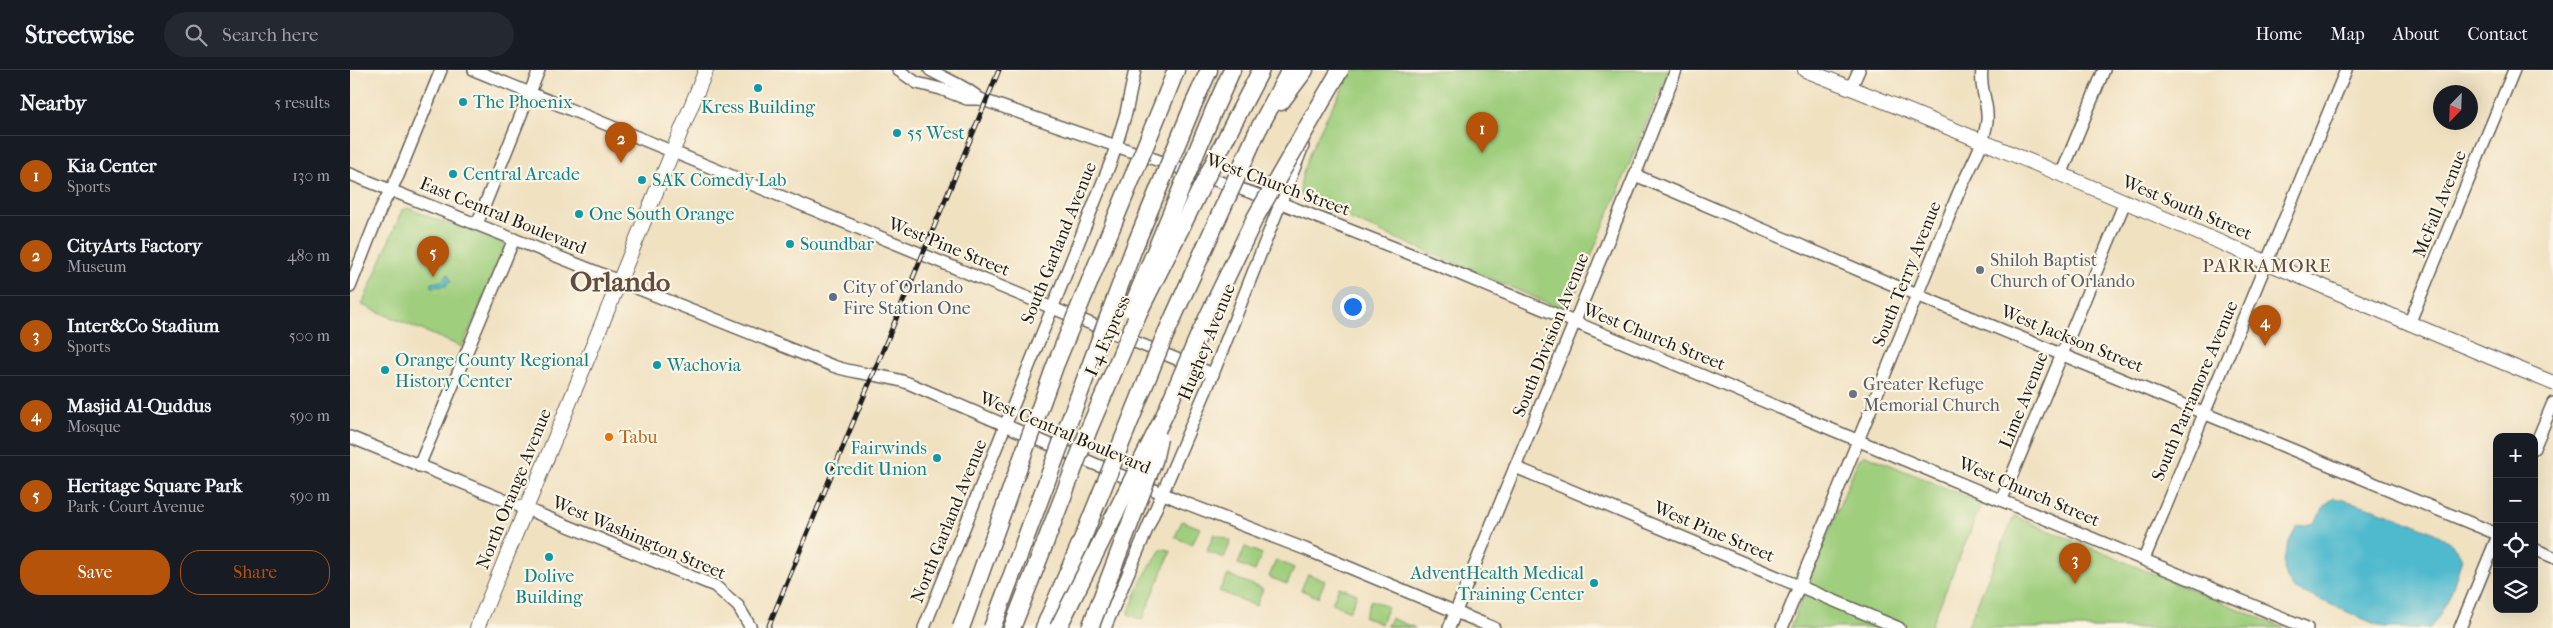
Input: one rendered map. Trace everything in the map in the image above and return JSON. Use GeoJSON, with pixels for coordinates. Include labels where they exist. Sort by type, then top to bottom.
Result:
{"type":"FeatureCollection","features":[{"type":"Feature","properties":{"kind":"highway"},"geometry":{"type":"LineString","coordinates":[[1167,92],[1172,70]]}},
{"type":"Feature","properties":{"kind":"highway"},"geometry":{"type":"LineString","coordinates":[[961,628],[1055,366],[1176,70]]}},
{"type":"Feature","properties":{"kind":"highway","name":"I-4 Express"},"geometry":{"type":"LineString","coordinates":[[992,628],[1134,248],[1209,70]]}},
{"type":"Feature","properties":{"kind":"highway"},"geometry":{"type":"LineString","coordinates":[[1089,429],[1140,284],[1232,70]]}},
{"type":"Feature","properties":{"kind":"highway","name":"I-4 Express"},"geometry":{"type":"LineString","coordinates":[[1012,628],[1089,429],[1139,312],[1261,70]]}},
{"type":"Feature","properties":{"kind":"highway"},"geometry":{"type":"LineString","coordinates":[[1044,628],[1163,340],[1259,127],[1290,70]]}},
{"type":"Feature","properties":{"kind":"highway"},"geometry":{"type":"LineString","coordinates":[[1259,127],[1289,94],[1305,70]]}},
{"type":"Feature","properties":{"kind":"highway"},"geometry":{"type":"LineString","coordinates":[[1058,628],[1164,416],[1198,337],[1255,218],[1341,70]]}},
{"type":"Feature","properties":{"kind":"highway"},"geometry":{"type":"LineString","coordinates":[[1090,628],[1154,461],[1164,416]]}},
{"type":"Feature","properties":{"kind":"main road","name":"North Orange Avenue"},"geometry":{"type":"LineString","coordinates":[[477,628],[706,70]]}},
{"type":"Feature","properties":{"kind":"main road","name":"West South Street"},"geometry":{"type":"LineString","coordinates":[[1805,70],[2061,175],[2409,324],[2553,382]]}},
{"type":"Feature","properties":{"kind":"street"},"geometry":{"type":"LineString","coordinates":[[350,287],[367,242],[441,70]]}},
{"type":"Feature","properties":{"kind":"street","name":"West Pine Street"},"geometry":{"type":"LineString","coordinates":[[474,70],[1213,374]]}},
{"type":"Feature","properties":{"kind":"street"},"geometry":{"type":"LineString","coordinates":[[477,224],[540,70]]}},
{"type":"Feature","properties":{"kind":"street","name":"West Church Street"},"geometry":{"type":"LineString","coordinates":[[898,70],[911,75],[923,85],[941,88],[967,99],[980,99],[1282,203],[1428,261],[2002,499],[2307,628]]}},
{"type":"Feature","properties":{"kind":"street"},"geometry":{"type":"LineString","coordinates":[[923,85],[928,80],[930,70]]}},
{"type":"Feature","properties":{"kind":"street","name":"West Church Street"},"geometry":{"type":"LineString","coordinates":[[930,70],[945,79],[971,90],[980,99]]}},
{"type":"Feature","properties":{"kind":"street","name":"South Garland Avenue"},"geometry":{"type":"LineString","coordinates":[[1006,427],[1051,307],[1117,146],[1135,70]]}},
{"type":"Feature","properties":{"kind":"street","name":"Hughey Avenue"},"geometry":{"type":"LineString","coordinates":[[1105,628],[1213,374],[1314,120],[1341,70]]}},
{"type":"Feature","properties":{"kind":"street","name":"South Division Avenue"},"geometry":{"type":"LineString","coordinates":[[1449,628],[1635,175],[1676,70]]}},
{"type":"Feature","properties":{"kind":"street"},"geometry":{"type":"LineString","coordinates":[[1851,88],[1859,70]]}},
{"type":"Feature","properties":{"kind":"street","name":"South Terry Avenue"},"geometry":{"type":"LineString","coordinates":[[1782,628],[1958,194],[1982,142],[1987,120],[1980,83],[1982,70]]}},
{"type":"Feature","properties":{"kind":"street"},"geometry":{"type":"LineString","coordinates":[[2061,175],[2104,70]]}},
{"type":"Feature","properties":{"kind":"street","name":"South Parramore Avenue"},"geometry":{"type":"LineString","coordinates":[[2144,559],[2346,70]]}},
{"type":"Feature","properties":{"kind":"street","name":"McFall Avenue"},"geometry":{"type":"LineString","coordinates":[[2409,324],[2514,70]]}},
{"type":"Feature","properties":{"kind":"street"},"geometry":{"type":"LineString","coordinates":[[350,174],[390,190]]}},
{"type":"Feature","properties":{"kind":"street","name":"West Jackson Street"},"geometry":{"type":"LineString","coordinates":[[1635,175],[2493,532]]}},
{"type":"Feature","properties":{"kind":"street","name":"East Central Boulevard"},"geometry":{"type":"LineString","coordinates":[[390,190],[620,281]]}},
{"type":"Feature","properties":{"kind":"street","name":"Lime Avenue"},"geometry":{"type":"LineString","coordinates":[[2002,499],[2125,202]]}},
{"type":"Feature","properties":{"kind":"street"},"geometry":{"type":"LineString","coordinates":[[419,466],[514,239]]}},
{"type":"Feature","properties":{"kind":"street","name":"West Central Boulevard"},"geometry":{"type":"LineString","coordinates":[[620,281],[838,368],[902,381],[1162,494],[1305,549],[1494,628]]}},
{"type":"Feature","properties":{"kind":"street"},"geometry":{"type":"LineString","coordinates":[[2538,439],[2553,403]]}},
{"type":"Feature","properties":{"kind":"street","name":"North Garland Avenue"},"geometry":{"type":"LineString","coordinates":[[924,628],[1006,427]]}},
{"type":"Feature","properties":{"kind":"street","name":"West Washington Street"},"geometry":{"type":"LineString","coordinates":[[350,437],[714,586],[738,606],[751,628]]}},
{"type":"Feature","properties":{"kind":"street","name":"West Pine Street"},"geometry":{"type":"LineString","coordinates":[[1515,467],[1899,628]]}},
{"type":"Feature","properties":{"kind":"street"},"geometry":{"type":"LineString","coordinates":[[2460,628],[2493,548]]}},
{"type":"Feature","properties":{"kind":"street"},"geometry":{"type":"LineString","coordinates":[[2538,551],[2553,557]]}},
{"type":"Feature","properties":{"kind":"green space"},"geometry":{"type":"Polygon","coordinates":[[[1353,70],[1669,70],[1571,304],[1565,307],[1557,307],[1306,200],[1301,195],[1304,168],[1311,151],[1319,132],[1353,70]]]}},
{"type":"Feature","properties":{"kind":"green space"},"geometry":{"type":"Polygon","coordinates":[[[408,208],[448,224],[461,225],[504,243],[505,248],[462,347],[362,305],[402,210],[408,208]]]}},
{"type":"Feature","properties":{"kind":"green space"},"geometry":{"type":"Polygon","coordinates":[[[1866,455],[1982,503],[1930,628],[1790,628],[1858,460],[1866,455]]]}},
{"type":"Feature","properties":{"kind":"green space"},"geometry":{"type":"Polygon","coordinates":[[[2014,516],[2284,628],[1967,628],[2014,516]]]}},
{"type":"Feature","properties":{"kind":"green space"},"geometry":{"type":"Polygon","coordinates":[[[1182,521],[1200,528],[1192,545],[1175,537],[1182,521]]]}},
{"type":"Feature","properties":{"kind":"green space"},"geometry":{"type":"Polygon","coordinates":[[[1214,534],[1231,541],[1224,558],[1207,551],[1214,534]]]}},
{"type":"Feature","properties":{"kind":"green space"},"geometry":{"type":"Polygon","coordinates":[[[1245,547],[1262,554],[1255,571],[1238,564],[1245,547]]]}},
{"type":"Feature","properties":{"kind":"green space"},"geometry":{"type":"Polygon","coordinates":[[[1162,548],[1171,551],[1142,620],[1128,614],[1142,579],[1162,548]]]}},
{"type":"Feature","properties":{"kind":"green space"},"geometry":{"type":"Polygon","coordinates":[[[1276,560],[1294,568],[1287,584],[1269,577],[1276,560]]]}},
{"type":"Feature","properties":{"kind":"green space"},"geometry":{"type":"Polygon","coordinates":[[[1308,574],[1325,581],[1318,597],[1301,590],[1308,574]]]}},
{"type":"Feature","properties":{"kind":"green space"},"geometry":{"type":"Polygon","coordinates":[[[1228,575],[1263,589],[1256,606],[1219,591],[1228,575]]]}},
{"type":"Feature","properties":{"kind":"green space"},"geometry":{"type":"Polygon","coordinates":[[[1339,587],[1357,594],[1350,611],[1332,603],[1339,587]]]}},
{"type":"Feature","properties":{"kind":"green space"},"geometry":{"type":"Polygon","coordinates":[[[1371,600],[1388,607],[1381,624],[1364,617],[1371,600]]]}},
{"type":"Feature","properties":{"kind":"green space"},"geometry":{"type":"Polygon","coordinates":[[[1391,618],[1415,628],[1387,626],[1391,618]]]}},
{"type":"Feature","properties":{"kind":"water"},"geometry":{"type":"Polygon","coordinates":[[[448,274],[451,282],[446,284],[446,286],[432,287],[432,283],[442,281],[448,274]]]}},
{"type":"Feature","properties":{"kind":"water"},"geometry":{"type":"Polygon","coordinates":[[[2334,498],[2410,522],[2439,535],[2448,541],[2458,552],[2462,559],[2453,586],[2446,604],[2430,628],[2384,628],[2293,588],[2285,573],[2284,565],[2289,542],[2297,527],[2314,523],[2327,503],[2334,498]]]}},
{"type":"Feature","properties":{"kind":"railway"},"geometry":{"type":"LineString","coordinates":[[768,628],[999,70]]}},
{"type":"Feature","properties":{"kind":"place","name":"Kress Building"},"geometry":{"type":"Point","coordinates":[758,88]}},
{"type":"Feature","properties":{"kind":"place","name":"The Phoenix"},"geometry":{"type":"Point","coordinates":[463,102]}},
{"type":"Feature","properties":{"kind":"place","name":"55 West"},"geometry":{"type":"Point","coordinates":[897,133]}},
{"type":"Feature","properties":{"kind":"place","name":"Kia Center"},"geometry":{"type":"Point","coordinates":[1482,153]}},
{"type":"Feature","properties":{"kind":"place","name":"CityArts Factory"},"geometry":{"type":"Point","coordinates":[621,163]}},
{"type":"Feature","properties":{"kind":"place","name":"Central Arcade"},"geometry":{"type":"Point","coordinates":[453,174]}},
{"type":"Feature","properties":{"kind":"place","name":"SAK Comedy Lab"},"geometry":{"type":"Point","coordinates":[642,180]}},
{"type":"Feature","properties":{"kind":"place","name":"One South Orange"},"geometry":{"type":"Point","coordinates":[579,214]}},
{"type":"Feature","properties":{"kind":"place","name":"Soundbar"},"geometry":{"type":"Point","coordinates":[790,244]}},
{"type":"Feature","properties":{"kind":"place","name":"Shiloh Baptist Church of Orlando"},"geometry":{"type":"Point","coordinates":[1980,270]}},
{"type":"Feature","properties":{"kind":"place","name":"Heritage Square Park"},"geometry":{"type":"Point","coordinates":[433,277]}},
{"type":"Feature","properties":{"kind":"place","name":"City of Orlando Fire Station One"},"geometry":{"type":"Point","coordinates":[833,297]}},
{"type":"Feature","properties":{"kind":"place","name":"Masjid Al-Quddus"},"geometry":{"type":"Point","coordinates":[2265,346]}},
{"type":"Feature","properties":{"kind":"place","name":"Wachovia"},"geometry":{"type":"Point","coordinates":[657,365]}},
{"type":"Feature","properties":{"kind":"place","name":"Orange County Regional History Center"},"geometry":{"type":"Point","coordinates":[385,370]}},
{"type":"Feature","properties":{"kind":"place","name":"Greater Refuge Memorial Church"},"geometry":{"type":"Point","coordinates":[1853,394]}},
{"type":"Feature","properties":{"kind":"place","name":"Tabu"},"geometry":{"type":"Point","coordinates":[609,437]}},
{"type":"Feature","properties":{"kind":"place","name":"Fairwinds Credit Union"},"geometry":{"type":"Point","coordinates":[937,458]}},
{"type":"Feature","properties":{"kind":"place","name":"Dolive Building"},"geometry":{"type":"Point","coordinates":[549,557]}},
{"type":"Feature","properties":{"kind":"place","name":"AdventHealth Medical Training Center"},"geometry":{"type":"Point","coordinates":[1594,583]}},
{"type":"Feature","properties":{"kind":"place","name":"Inter&Co Stadium"},"geometry":{"type":"Point","coordinates":[2075,584]}},
{"type":"Feature","properties":{"kind":"district","name":"PARRAMORE"},"geometry":{"type":"Point","coordinates":[2267,266]}},
{"type":"Feature","properties":{"kind":"district","name":"Orlando"},"geometry":{"type":"Point","coordinates":[620,281]}}]}
